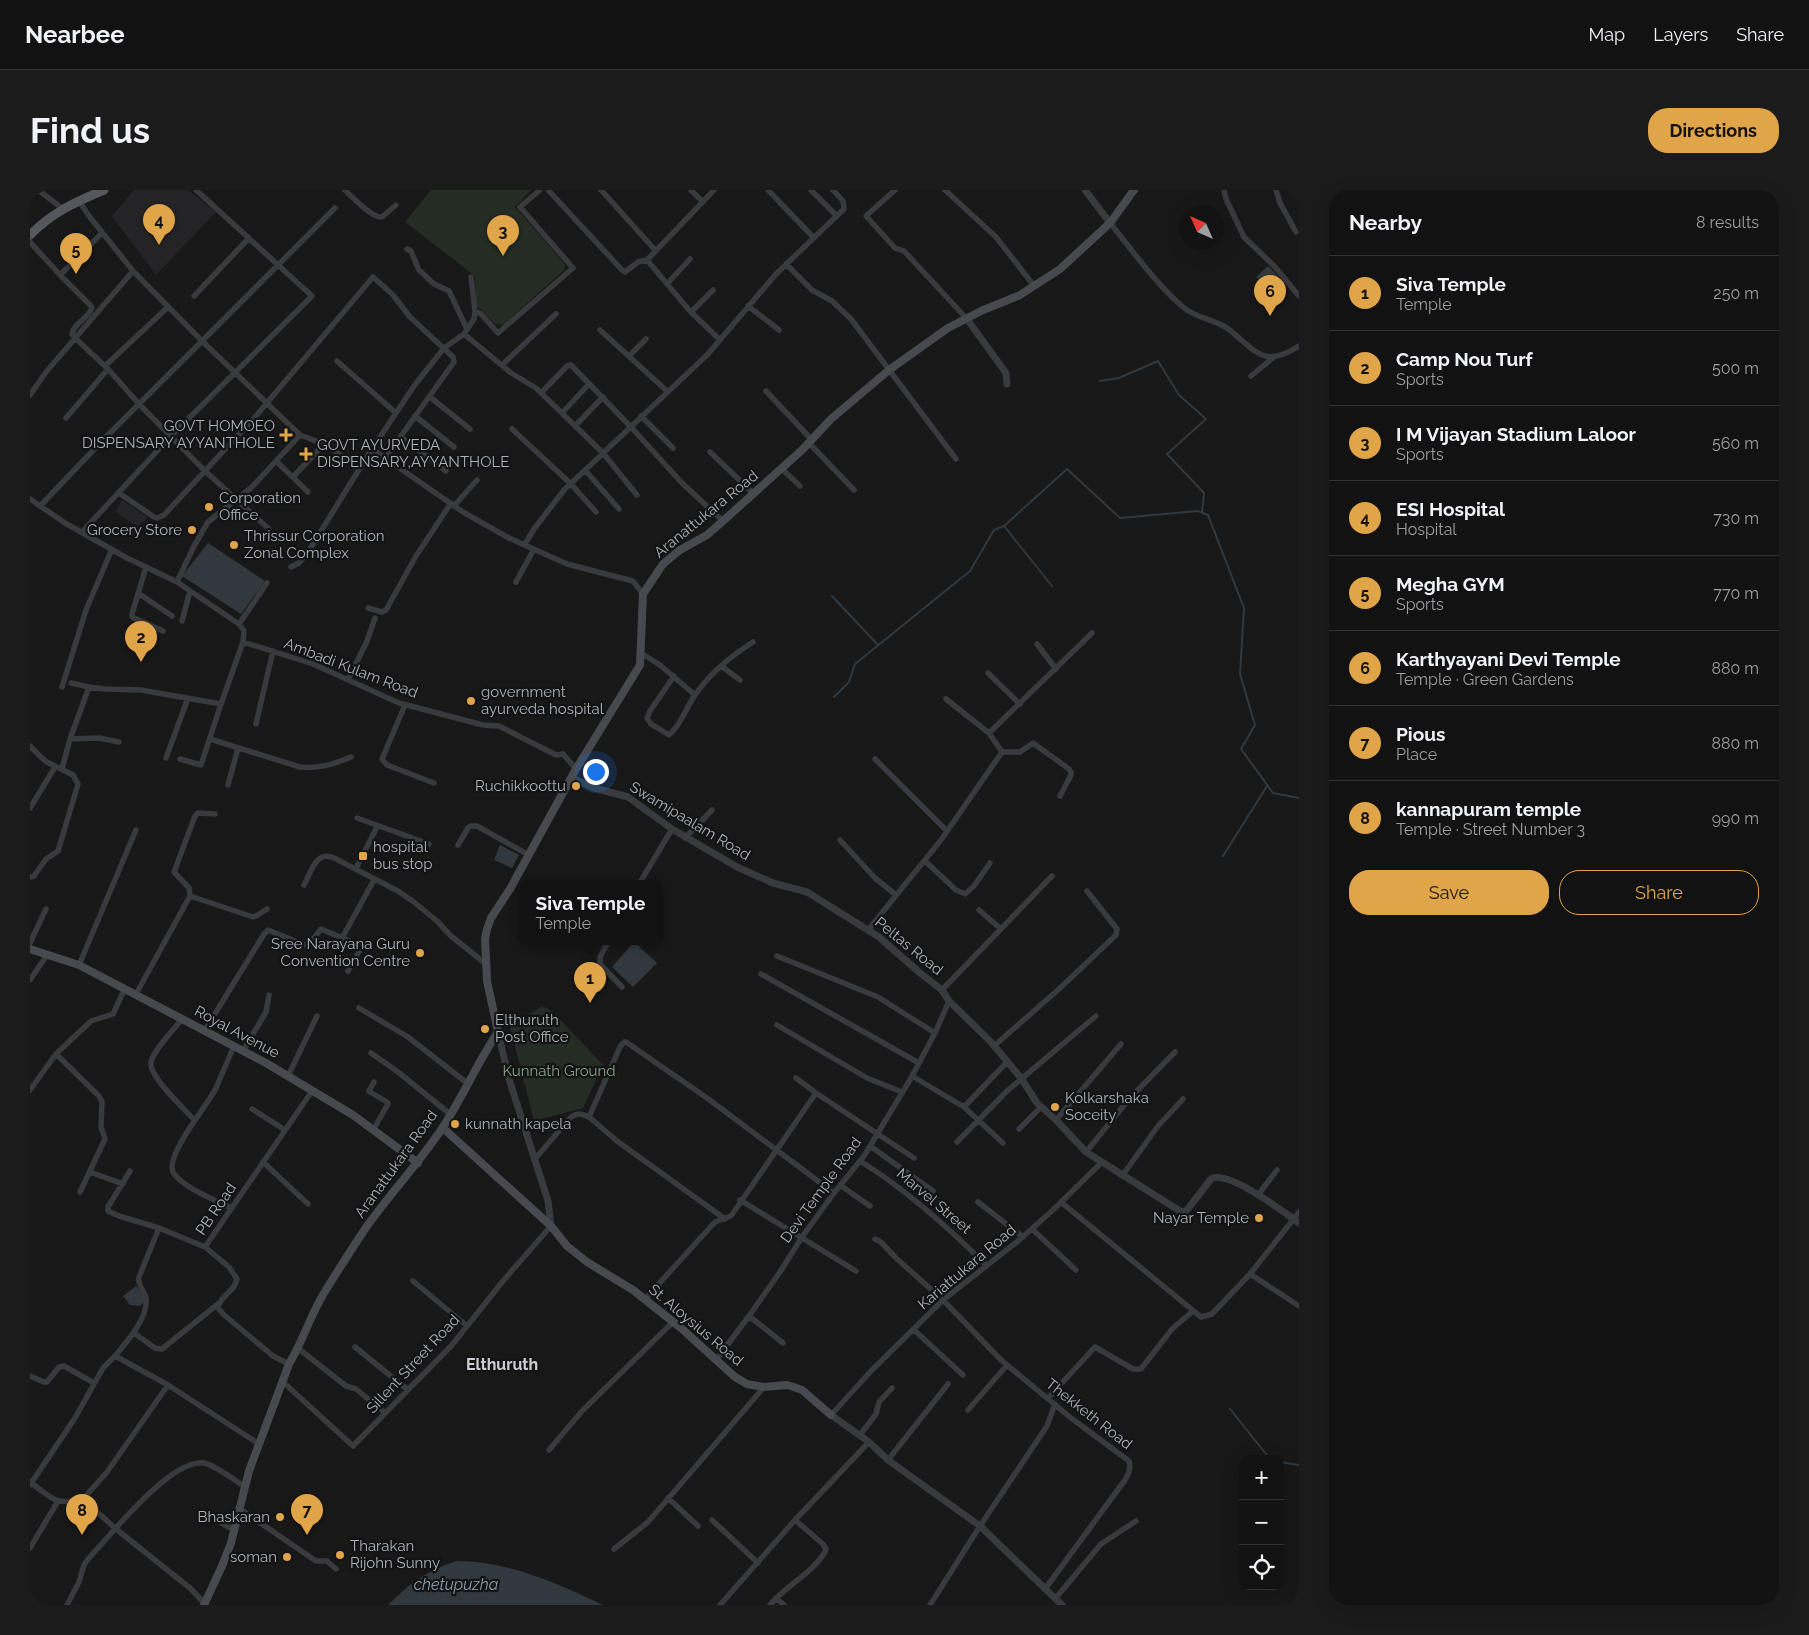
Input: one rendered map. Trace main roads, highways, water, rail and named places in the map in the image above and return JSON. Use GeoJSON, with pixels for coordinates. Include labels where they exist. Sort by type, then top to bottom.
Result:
{"type":"FeatureCollection","features":[{"type":"Feature","properties":{"kind":"main road"},"geometry":{"type":"LineString","coordinates":[[30,235],[49,217],[62,208],[104,190]]}},
{"type":"Feature","properties":{"kind":"main road","name":"Aranattukara Road"},"geometry":{"type":"LineString","coordinates":[[205,1605],[222,1566],[240,1509],[244,1486],[259,1444],[289,1364],[299,1348],[310,1318],[323,1294],[365,1229],[418,1163],[442,1128],[467,1082],[498,1032],[487,981],[485,939],[489,923],[576,769],[640,665],[643,594],[663,564],[680,550],[707,535],[782,468],[831,419],[889,370],[948,328],[981,311],[1020,295],[1060,268],[1110,224],[1134,190]]}},
{"type":"Feature","properties":{"kind":"main road","name":"Royal Avenue"},"geometry":{"type":"LineString","coordinates":[[30,949],[79,965],[244,1051],[353,1115],[418,1163]]}},
{"type":"Feature","properties":{"kind":"main road","name":"St. Aloysius Road"},"geometry":{"type":"LineString","coordinates":[[442,1128],[552,1226],[567,1246],[587,1262],[645,1299],[734,1377],[748,1384],[764,1387],[794,1386],[802,1390],[831,1415]]}},
{"type":"Feature","properties":{"kind":"water"},"geometry":{"type":"Polygon","coordinates":[[[1268,266],[1279,277],[1267,288],[1256,277],[1268,266]]]}},
{"type":"Feature","properties":{"kind":"water"},"geometry":{"type":"Polygon","coordinates":[[[208,543],[265,581],[241,614],[182,576],[208,543]]]}},
{"type":"Feature","properties":{"kind":"water"},"geometry":{"type":"Polygon","coordinates":[[[500,845],[519,855],[512,868],[494,860],[500,845]]]}},
{"type":"Feature","properties":{"kind":"water"},"geometry":{"type":"Polygon","coordinates":[[[631,945],[637,945],[657,963],[633,987],[612,967],[631,945]]]}},
{"type":"Feature","properties":{"kind":"water"},"geometry":{"type":"Polygon","coordinates":[[[136,1286],[146,1300],[140,1306],[130,1305],[123,1296],[136,1286]]]}},
{"type":"Feature","properties":{"kind":"water","name":"chetupuzha"},"geometry":{"type":"Polygon","coordinates":[[[456,1561],[475,1562],[513,1569],[550,1581],[603,1605],[388,1605],[419,1578],[456,1561]]]}},
{"type":"Feature","properties":{"kind":"waterway"},"geometry":{"type":"LineString","coordinates":[[1100,381],[1119,378],[1158,361],[1179,395],[1206,419],[1167,454],[1204,493],[1202,513]]}},
{"type":"Feature","properties":{"kind":"waterway"},"geometry":{"type":"LineString","coordinates":[[834,697],[849,682],[855,664],[970,571],[994,530],[1004,526],[1067,469],[1120,518],[1198,511],[1208,515],[1244,608],[1240,674],[1255,725],[1241,749],[1273,793],[1299,798]]}},
{"type":"Feature","properties":{"kind":"waterway"},"geometry":{"type":"LineString","coordinates":[[1004,526],[1052,586]]}},
{"type":"Feature","properties":{"kind":"waterway"},"geometry":{"type":"LineString","coordinates":[[832,596],[878,645]]}},
{"type":"Feature","properties":{"kind":"waterway"},"geometry":{"type":"LineString","coordinates":[[1223,856],[1267,786]]}},
{"type":"Feature","properties":{"kind":"waterway"},"geometry":{"type":"LineString","coordinates":[[1230,1409],[1267,1455]]}},
{"type":"Feature","properties":{"kind":"waterway"},"geometry":{"type":"LineString","coordinates":[[1284,1463],[1299,1465]]}},
{"type":"Feature","properties":{"kind":"place","name":"ESI Hospital"},"geometry":{"type":"Point","coordinates":[159,245]}},
{"type":"Feature","properties":{"kind":"place","name":"I M Vijayan Stadium Laloor"},"geometry":{"type":"Point","coordinates":[503,256]}},
{"type":"Feature","properties":{"kind":"place","name":"Megha GYM"},"geometry":{"type":"Point","coordinates":[76,274]}},
{"type":"Feature","properties":{"kind":"place","name":"Karthyayani Devi Temple"},"geometry":{"type":"Point","coordinates":[1270,316]}},
{"type":"Feature","properties":{"kind":"place","name":"GOVT HOMOEO DISPENSARY AYYANTHOLE"},"geometry":{"type":"Point","coordinates":[286,435]}},
{"type":"Feature","properties":{"kind":"place","name":"GOVT AYURVEDA DISPENSARY,AYYANTHOLE"},"geometry":{"type":"Point","coordinates":[306,454]}},
{"type":"Feature","properties":{"kind":"place","name":"Corporation Office"},"geometry":{"type":"Point","coordinates":[209,507]}},
{"type":"Feature","properties":{"kind":"place","name":"Grocery Store"},"geometry":{"type":"Point","coordinates":[192,530]}},
{"type":"Feature","properties":{"kind":"place","name":"Thrissur Corporation Zonal Complex"},"geometry":{"type":"Point","coordinates":[234,545]}},
{"type":"Feature","properties":{"kind":"place","name":"Camp Nou Turf"},"geometry":{"type":"Point","coordinates":[141,662]}},
{"type":"Feature","properties":{"kind":"place","name":"government ayurveda hospital"},"geometry":{"type":"Point","coordinates":[471,701]}},
{"type":"Feature","properties":{"kind":"place","name":"Ruchikkoottu"},"geometry":{"type":"Point","coordinates":[576,786]}},
{"type":"Feature","properties":{"kind":"place","name":"hospital bus stop"},"geometry":{"type":"Point","coordinates":[363,856]}},
{"type":"Feature","properties":{"kind":"place","name":"Sree Narayana Guru Convention Centre"},"geometry":{"type":"Point","coordinates":[420,953]}},
{"type":"Feature","properties":{"kind":"place","name":"Siva Temple"},"geometry":{"type":"Point","coordinates":[590,1003]}},
{"type":"Feature","properties":{"kind":"place","name":"Elthuruth Post Office"},"geometry":{"type":"Point","coordinates":[485,1029]}},
{"type":"Feature","properties":{"kind":"place","name":"Kolkarshaka Soceity"},"geometry":{"type":"Point","coordinates":[1055,1107]}},
{"type":"Feature","properties":{"kind":"place","name":"kunnath kapela"},"geometry":{"type":"Point","coordinates":[455,1124]}},
{"type":"Feature","properties":{"kind":"place","name":"Nayar Temple"},"geometry":{"type":"Point","coordinates":[1259,1218]}},
{"type":"Feature","properties":{"kind":"place","name":"Bhaskaran"},"geometry":{"type":"Point","coordinates":[280,1517]}},
{"type":"Feature","properties":{"kind":"place","name":"kannapuram temple"},"geometry":{"type":"Point","coordinates":[82,1535]}},
{"type":"Feature","properties":{"kind":"place","name":"Pious"},"geometry":{"type":"Point","coordinates":[307,1535]}},
{"type":"Feature","properties":{"kind":"place","name":"Tharakan Rijohn Sunny"},"geometry":{"type":"Point","coordinates":[340,1555]}},
{"type":"Feature","properties":{"kind":"place","name":"soman"},"geometry":{"type":"Point","coordinates":[287,1557]}},
{"type":"Feature","properties":{"kind":"district","name":"Elthuruth"},"geometry":{"type":"Point","coordinates":[502,1364]}},
{"type":"Feature","properties":{"kind":"park label","name":"Kunnath Ground"},"geometry":{"type":"Point","coordinates":[559,1071]}}]}
